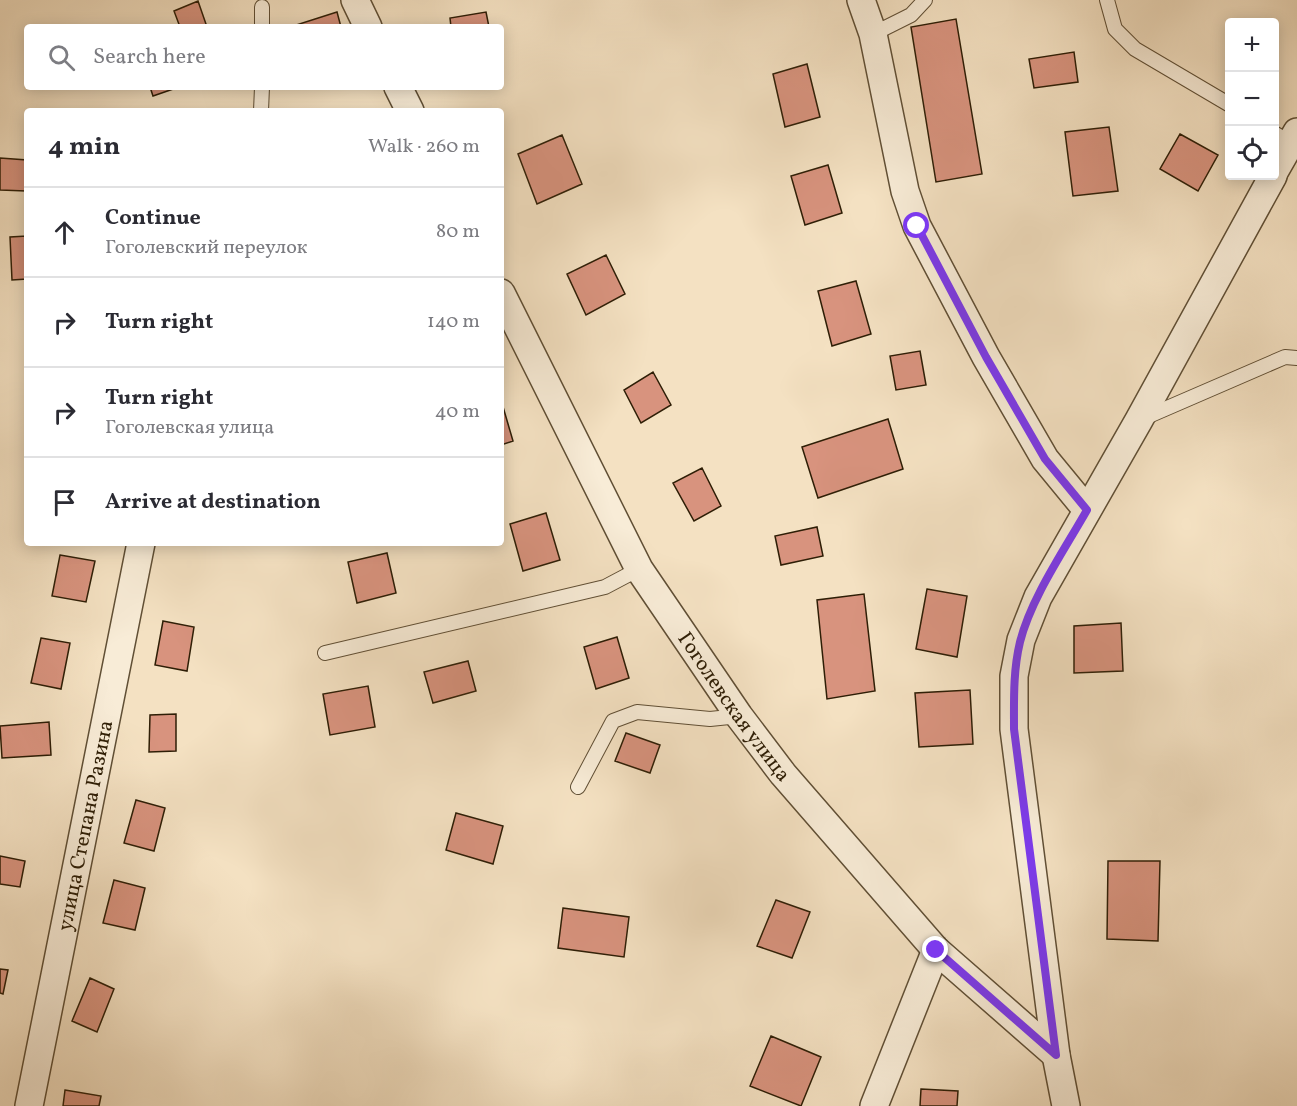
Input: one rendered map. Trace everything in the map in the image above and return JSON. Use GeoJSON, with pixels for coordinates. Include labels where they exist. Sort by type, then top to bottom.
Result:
{"type":"FeatureCollection","features":[{"type":"Feature","properties":{"kind":"street"},"geometry":{"type":"LineString","coordinates":[[355,0],[367,24]]}},
{"type":"Feature","properties":{"kind":"street"},"geometry":{"type":"LineString","coordinates":[[861,0],[873,34],[904,191],[917,226],[986,357],[1045,459],[1087,510]]}},
{"type":"Feature","properties":{"kind":"street"},"geometry":{"type":"LineString","coordinates":[[400,90],[408,108]]}},
{"type":"Feature","properties":{"kind":"street"},"geometry":{"type":"LineString","coordinates":[[1279,159],[1287,136]]}},
{"type":"Feature","properties":{"kind":"street"},"geometry":{"type":"LineString","coordinates":[[1066,1106],[1056,1055],[1014,729],[1014,676],[1021,640],[1038,597],[1139,420],[1271,180]]}},
{"type":"Feature","properties":{"kind":"street","name":"Гоголевская улица"},"geometry":{"type":"LineString","coordinates":[[504,299],[639,569],[739,716],[783,774],[936,950],[1056,1055]]}},
{"type":"Feature","properties":{"kind":"street","name":"улица Степана Разина"},"geometry":{"type":"LineString","coordinates":[[29,1106],[140,546]]}},
{"type":"Feature","properties":{"kind":"street"},"geometry":{"type":"LineString","coordinates":[[874,1106],[936,950]]}},
{"type":"Feature","properties":{"kind":"lane"},"geometry":{"type":"LineString","coordinates":[[873,34],[911,15],[925,0]]}},
{"type":"Feature","properties":{"kind":"lane"},"geometry":{"type":"LineString","coordinates":[[1107,0],[1115,29],[1135,49],[1225,102]]}},
{"type":"Feature","properties":{"kind":"lane"},"geometry":{"type":"LineString","coordinates":[[262,8],[262,24]]}},
{"type":"Feature","properties":{"kind":"lane"},"geometry":{"type":"LineString","coordinates":[[261,108],[262,90]]}},
{"type":"Feature","properties":{"kind":"lane"},"geometry":{"type":"LineString","coordinates":[[1139,420],[1285,357],[1297,358]]}},
{"type":"Feature","properties":{"kind":"lane"},"geometry":{"type":"LineString","coordinates":[[325,653],[605,587],[639,569]]}},
{"type":"Feature","properties":{"kind":"lane"},"geometry":{"type":"LineString","coordinates":[[578,788],[613,721],[637,712],[710,719],[739,716]]}},
{"type":"Feature","properties":{"kind":"building"},"geometry":{"type":"Polygon","coordinates":[[[198,1],[206,24],[179,24],[174,11],[198,1]]]}},
{"type":"Feature","properties":{"kind":"building"},"geometry":{"type":"Polygon","coordinates":[[[337,12],[340,24],[299,24],[337,12]]]}},
{"type":"Feature","properties":{"kind":"building"},"geometry":{"type":"Polygon","coordinates":[[[486,12],[488,24],[451,24],[450,18],[486,12]]]}},
{"type":"Feature","properties":{"kind":"building"},"geometry":{"type":"Polygon","coordinates":[[[956,19],[982,174],[936,182],[911,27],[956,19]]]}},
{"type":"Feature","properties":{"kind":"building"},"geometry":{"type":"Polygon","coordinates":[[[1074,52],[1078,82],[1034,88],[1029,59],[1074,52]]]}},
{"type":"Feature","properties":{"kind":"building"},"geometry":{"type":"Polygon","coordinates":[[[807,64],[820,117],[785,127],[773,74],[807,64]]]}},
{"type":"Feature","properties":{"kind":"building"},"geometry":{"type":"Polygon","coordinates":[[[151,90],[170,90],[153,96],[151,90]]]}},
{"type":"Feature","properties":{"kind":"building"},"geometry":{"type":"Polygon","coordinates":[[[1109,127],[1118,191],[1073,196],[1065,132],[1109,127]]]}},
{"type":"Feature","properties":{"kind":"building"},"geometry":{"type":"Polygon","coordinates":[[[1180,134],[1218,155],[1198,191],[1160,169],[1180,134]]]}},
{"type":"Feature","properties":{"kind":"building"},"geometry":{"type":"Polygon","coordinates":[[[562,135],[582,184],[537,204],[518,154],[562,135]]]}},
{"type":"Feature","properties":{"kind":"building"},"geometry":{"type":"Polygon","coordinates":[[[0,158],[24,160],[24,191],[0,190],[0,158]]]}},
{"type":"Feature","properties":{"kind":"building"},"geometry":{"type":"Polygon","coordinates":[[[828,165],[842,213],[805,225],[791,176],[828,165]]]}},
{"type":"Feature","properties":{"kind":"building"},"geometry":{"type":"Polygon","coordinates":[[[24,236],[24,279],[12,280],[10,237],[24,236]]]}},
{"type":"Feature","properties":{"kind":"building"},"geometry":{"type":"Polygon","coordinates":[[[606,255],[625,294],[586,315],[567,274],[606,255]]]}},
{"type":"Feature","properties":{"kind":"building"},"geometry":{"type":"Polygon","coordinates":[[[856,281],[871,334],[832,346],[818,291],[856,281]]]}},
{"type":"Feature","properties":{"kind":"building"},"geometry":{"type":"Polygon","coordinates":[[[920,351],[926,385],[896,390],[890,356],[920,351]]]}},
{"type":"Feature","properties":{"kind":"building"},"geometry":{"type":"Polygon","coordinates":[[[653,372],[671,405],[641,423],[624,390],[653,372]]]}},
{"type":"Feature","properties":{"kind":"building"},"geometry":{"type":"Polygon","coordinates":[[[504,410],[513,441],[504,444],[504,410]]]}},
{"type":"Feature","properties":{"kind":"building"},"geometry":{"type":"Polygon","coordinates":[[[888,419],[903,469],[818,498],[802,447],[888,419]]]}},
{"type":"Feature","properties":{"kind":"building"},"geometry":{"type":"Polygon","coordinates":[[[702,468],[721,506],[694,521],[673,483],[702,468]]]}},
{"type":"Feature","properties":{"kind":"building"},"geometry":{"type":"Polygon","coordinates":[[[546,513],[560,560],[523,571],[510,524],[546,513]]]}},
{"type":"Feature","properties":{"kind":"building"},"geometry":{"type":"Polygon","coordinates":[[[817,527],[823,556],[781,565],[775,536],[817,527]]]}},
{"type":"Feature","properties":{"kind":"building"},"geometry":{"type":"Polygon","coordinates":[[[387,553],[396,593],[357,603],[348,562],[387,553]]]}},
{"type":"Feature","properties":{"kind":"building"},"geometry":{"type":"Polygon","coordinates":[[[60,555],[95,561],[86,602],[52,596],[60,555]]]}},
{"type":"Feature","properties":{"kind":"building"},"geometry":{"type":"Polygon","coordinates":[[[927,589],[967,596],[957,657],[916,649],[927,589]]]}},
{"type":"Feature","properties":{"kind":"building"},"geometry":{"type":"Polygon","coordinates":[[[864,594],[875,691],[827,699],[817,600],[864,594]]]}},
{"type":"Feature","properties":{"kind":"building"},"geometry":{"type":"Polygon","coordinates":[[[163,621],[194,627],[187,671],[155,665],[163,621]]]}},
{"type":"Feature","properties":{"kind":"building"},"geometry":{"type":"Polygon","coordinates":[[[1121,623],[1123,671],[1074,673],[1074,626],[1121,623]]]}},
{"type":"Feature","properties":{"kind":"building"},"geometry":{"type":"Polygon","coordinates":[[[617,637],[629,678],[596,689],[584,647],[617,637]]]}},
{"type":"Feature","properties":{"kind":"building"},"geometry":{"type":"Polygon","coordinates":[[[41,638],[70,643],[61,689],[31,683],[41,638]]]}},
{"type":"Feature","properties":{"kind":"building"},"geometry":{"type":"Polygon","coordinates":[[[468,661],[476,691],[433,703],[424,672],[468,661]]]}},
{"type":"Feature","properties":{"kind":"building"},"geometry":{"type":"Polygon","coordinates":[[[368,686],[375,727],[330,735],[323,694],[368,686]]]}},
{"type":"Feature","properties":{"kind":"building"},"geometry":{"type":"Polygon","coordinates":[[[970,690],[973,744],[919,747],[915,693],[970,690]]]}},
{"type":"Feature","properties":{"kind":"building"},"geometry":{"type":"Polygon","coordinates":[[[176,714],[176,751],[149,752],[150,715],[176,714]]]}},
{"type":"Feature","properties":{"kind":"building"},"geometry":{"type":"Polygon","coordinates":[[[49,722],[51,755],[2,758],[0,726],[49,722]]]}},
{"type":"Feature","properties":{"kind":"building"},"geometry":{"type":"Polygon","coordinates":[[[626,733],[660,745],[650,773],[615,761],[626,733]]]}},
{"type":"Feature","properties":{"kind":"building"},"geometry":{"type":"Polygon","coordinates":[[[136,800],[165,808],[154,851],[124,843],[136,800]]]}},
{"type":"Feature","properties":{"kind":"building"},"geometry":{"type":"Polygon","coordinates":[[[456,813],[503,826],[493,864],[446,850],[456,813]]]}},
{"type":"Feature","properties":{"kind":"building"},"geometry":{"type":"Polygon","coordinates":[[[0,856],[25,861],[20,887],[0,884],[0,856]]]}},
{"type":"Feature","properties":{"kind":"building"},"geometry":{"type":"Polygon","coordinates":[[[1108,861],[1160,861],[1158,941],[1107,939],[1108,861]]]}},
{"type":"Feature","properties":{"kind":"building"},"geometry":{"type":"Polygon","coordinates":[[[114,880],[145,888],[135,930],[103,923],[114,880]]]}},
{"type":"Feature","properties":{"kind":"building"},"geometry":{"type":"Polygon","coordinates":[[[776,900],[810,912],[792,958],[757,946],[776,900]]]}},
{"type":"Feature","properties":{"kind":"building"},"geometry":{"type":"Polygon","coordinates":[[[563,908],[629,917],[624,957],[558,948],[563,908]]]}},
{"type":"Feature","properties":{"kind":"building"},"geometry":{"type":"Polygon","coordinates":[[[0,969],[8,970],[3,994],[0,993],[0,969]]]}},
{"type":"Feature","properties":{"kind":"building"},"geometry":{"type":"Polygon","coordinates":[[[90,978],[114,989],[97,1032],[72,1021],[90,978]]]}},
{"type":"Feature","properties":{"kind":"building"},"geometry":{"type":"Polygon","coordinates":[[[771,1036],[821,1057],[801,1106],[750,1086],[771,1036]]]}},
{"type":"Feature","properties":{"kind":"building"},"geometry":{"type":"Polygon","coordinates":[[[921,1089],[958,1091],[957,1106],[920,1106],[921,1089]]]}},
{"type":"Feature","properties":{"kind":"building"},"geometry":{"type":"Polygon","coordinates":[[[65,1090],[101,1096],[99,1106],[63,1106],[65,1090]]]}},
{"type":"Feature","properties":{"kind":"route"},"geometry":{"type":"LineString","coordinates":[[917,226],[986,357],[1045,459],[1087,510],[1038,597],[1021,640],[1014,676],[1014,729],[1056,1055],[936,950]]}}]}
